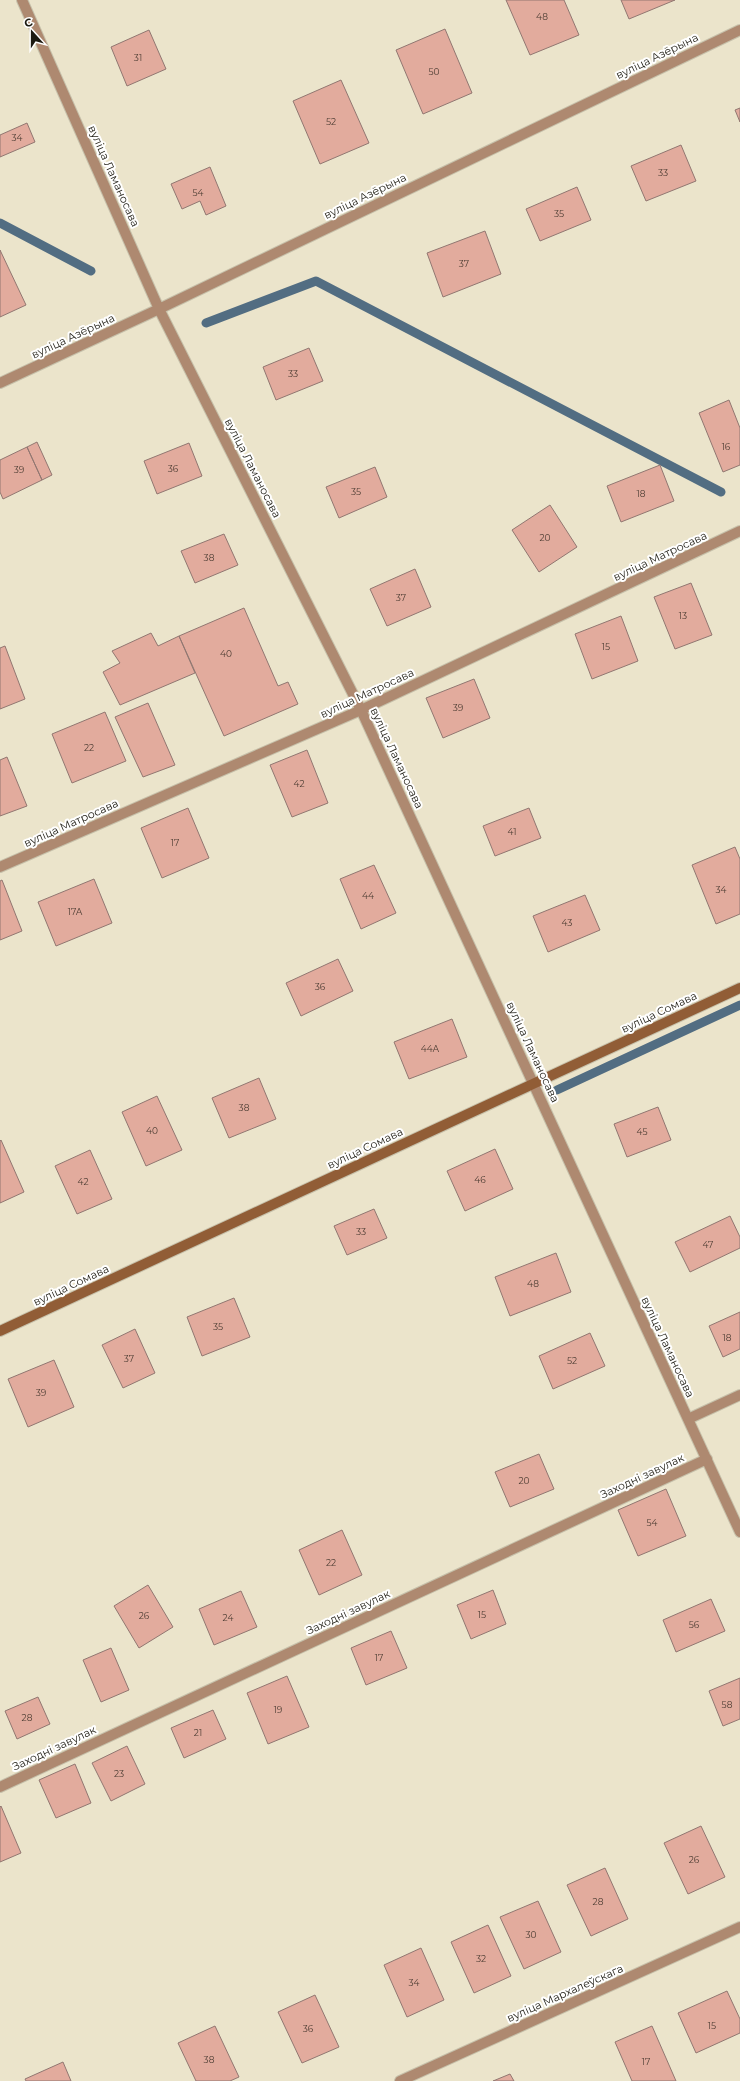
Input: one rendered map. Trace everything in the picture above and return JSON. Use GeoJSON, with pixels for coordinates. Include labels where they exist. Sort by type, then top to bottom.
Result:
{"type":"FeatureCollection","features":[{"type":"Feature","properties":{"kind":"street","name":"вуліца Ламаносава"},"geometry":{"type":"LineString","coordinates":[[22,0],[159,309],[361,710],[740,1532]]}},
{"type":"Feature","properties":{"kind":"street","name":"вуліца Азёрына"},"geometry":{"type":"LineString","coordinates":[[0,382],[159,309],[740,30]]}},
{"type":"Feature","properties":{"kind":"street","name":"вуліца Матросава"},"geometry":{"type":"LineString","coordinates":[[0,867],[361,710],[740,531]]}},
{"type":"Feature","properties":{"kind":"street","name":"вуліца Сомава"},"geometry":{"type":"LineString","coordinates":[[0,1331],[740,988]]}},
{"type":"Feature","properties":{"kind":"street"},"geometry":{"type":"LineString","coordinates":[[688,1419],[740,1395]]}},
{"type":"Feature","properties":{"kind":"street","name":"Заходні завулак"},"geometry":{"type":"LineString","coordinates":[[0,1787],[707,1459]]}},
{"type":"Feature","properties":{"kind":"street","name":"вуліца Мархалеўскага"},"geometry":{"type":"LineString","coordinates":[[400,2081],[740,1927]]}},
{"type":"Feature","properties":{"kind":"building"},"geometry":{"type":"Polygon","coordinates":[[[506,0],[564,0],[579,35],[530,55],[506,0]]]}},
{"type":"Feature","properties":{"kind":"building"},"geometry":{"type":"Polygon","coordinates":[[[621,0],[675,0],[629,19],[621,0]]]}},
{"type":"Feature","properties":{"kind":"building"},"geometry":{"type":"Polygon","coordinates":[[[445,29],[472,93],[423,114],[396,50],[445,29]]]}},
{"type":"Feature","properties":{"kind":"building"},"geometry":{"type":"Polygon","coordinates":[[[149,30],[166,69],[127,86],[111,47],[149,30]]]}},
{"type":"Feature","properties":{"kind":"building"},"geometry":{"type":"Polygon","coordinates":[[[341,80],[369,143],[320,164],[293,101],[341,80]]]}},
{"type":"Feature","properties":{"kind":"building"},"geometry":{"type":"Polygon","coordinates":[[[740,108],[740,122],[735,110],[740,108]]]}},
{"type":"Feature","properties":{"kind":"building"},"geometry":{"type":"Polygon","coordinates":[[[27,123],[35,142],[0,157],[0,135],[27,123]]]}},
{"type":"Feature","properties":{"kind":"building"},"geometry":{"type":"Polygon","coordinates":[[[681,145],[696,181],[646,201],[631,166],[681,145]]]}},
{"type":"Feature","properties":{"kind":"building"},"geometry":{"type":"Polygon","coordinates":[[[210,167],[226,206],[206,215],[200,201],[182,209],[171,184],[210,167]]]}},
{"type":"Feature","properties":{"kind":"building"},"geometry":{"type":"Polygon","coordinates":[[[577,187],[591,220],[540,241],[526,209],[577,187]]]}},
{"type":"Feature","properties":{"kind":"building"},"geometry":{"type":"Polygon","coordinates":[[[485,231],[501,274],[443,297],[427,253],[485,231]]]}},
{"type":"Feature","properties":{"kind":"building"},"geometry":{"type":"Polygon","coordinates":[[[0,250],[26,305],[0,317],[0,250]]]}},
{"type":"Feature","properties":{"kind":"building"},"geometry":{"type":"Polygon","coordinates":[[[309,348],[323,381],[276,400],[263,367],[309,348]]]}},
{"type":"Feature","properties":{"kind":"building"},"geometry":{"type":"Polygon","coordinates":[[[729,400],[740,428],[740,465],[723,472],[699,413],[729,400]]]}},
{"type":"Feature","properties":{"kind":"building"},"geometry":{"type":"Polygon","coordinates":[[[37,442],[52,475],[42,480],[27,447],[37,442]]]}},
{"type":"Feature","properties":{"kind":"building"},"geometry":{"type":"Polygon","coordinates":[[[189,443],[202,476],[157,494],[144,461],[189,443]]]}},
{"type":"Feature","properties":{"kind":"building"},"geometry":{"type":"Polygon","coordinates":[[[27,447],[42,480],[3,499],[0,492],[0,460],[27,447]]]}},
{"type":"Feature","properties":{"kind":"building"},"geometry":{"type":"Polygon","coordinates":[[[660,465],[674,501],[621,522],[607,486],[660,465]]]}},
{"type":"Feature","properties":{"kind":"building"},"geometry":{"type":"Polygon","coordinates":[[[375,467],[387,497],[339,518],[326,487],[375,467]]]}},
{"type":"Feature","properties":{"kind":"building"},"geometry":{"type":"Polygon","coordinates":[[[550,505],[577,547],[539,572],[512,530],[550,505]]]}},
{"type":"Feature","properties":{"kind":"building"},"geometry":{"type":"Polygon","coordinates":[[[224,534],[238,565],[195,583],[181,551],[224,534]]]}},
{"type":"Feature","properties":{"kind":"building"},"geometry":{"type":"Polygon","coordinates":[[[415,569],[431,607],[387,626],[370,589],[415,569]]]}},
{"type":"Feature","properties":{"kind":"building"},"geometry":{"type":"Polygon","coordinates":[[[691,583],[712,635],[675,649],[654,597],[691,583]]]}},
{"type":"Feature","properties":{"kind":"building"},"geometry":{"type":"Polygon","coordinates":[[[244,608],[278,686],[288,682],[298,704],[224,736],[179,636],[244,608]]]}},
{"type":"Feature","properties":{"kind":"building"},"geometry":{"type":"Polygon","coordinates":[[[621,616],[638,661],[592,679],[575,634],[621,616]]]}},
{"type":"Feature","properties":{"kind":"building"},"geometry":{"type":"Polygon","coordinates":[[[151,633],[158,646],[179,636],[195,673],[120,705],[103,672],[120,663],[112,651],[151,633]]]}},
{"type":"Feature","properties":{"kind":"building"},"geometry":{"type":"Polygon","coordinates":[[[5,646],[25,699],[0,709],[0,648],[5,646]]]}},
{"type":"Feature","properties":{"kind":"building"},"geometry":{"type":"Polygon","coordinates":[[[474,679],[490,718],[443,738],[426,698],[474,679]]]}},
{"type":"Feature","properties":{"kind":"building"},"geometry":{"type":"Polygon","coordinates":[[[148,703],[175,765],[143,777],[115,717],[148,703]]]}},
{"type":"Feature","properties":{"kind":"building"},"geometry":{"type":"Polygon","coordinates":[[[105,712],[126,761],[72,783],[52,734],[105,712]]]}},
{"type":"Feature","properties":{"kind":"building"},"geometry":{"type":"Polygon","coordinates":[[[307,750],[328,803],[292,817],[270,765],[307,750]]]}},
{"type":"Feature","properties":{"kind":"building"},"geometry":{"type":"Polygon","coordinates":[[[7,757],[27,806],[0,816],[0,760],[7,757]]]}},
{"type":"Feature","properties":{"kind":"building"},"geometry":{"type":"Polygon","coordinates":[[[188,808],[209,858],[162,878],[141,828],[188,808]]]}},
{"type":"Feature","properties":{"kind":"building"},"geometry":{"type":"Polygon","coordinates":[[[529,808],[541,838],[495,856],[483,826],[529,808]]]}},
{"type":"Feature","properties":{"kind":"building"},"geometry":{"type":"Polygon","coordinates":[[[735,847],[740,859],[740,914],[716,924],[692,865],[735,847]]]}},
{"type":"Feature","properties":{"kind":"building"},"geometry":{"type":"Polygon","coordinates":[[[374,865],[396,913],[361,929],[340,879],[374,865]]]}},
{"type":"Feature","properties":{"kind":"building"},"geometry":{"type":"Polygon","coordinates":[[[94,879],[112,923],[56,946],[38,902],[94,879]]]}},
{"type":"Feature","properties":{"kind":"building"},"geometry":{"type":"Polygon","coordinates":[[[2,880],[22,931],[0,940],[0,881],[2,880]]]}},
{"type":"Feature","properties":{"kind":"building"},"geometry":{"type":"Polygon","coordinates":[[[585,895],[600,930],[548,952],[533,916],[585,895]]]}},
{"type":"Feature","properties":{"kind":"building"},"geometry":{"type":"Polygon","coordinates":[[[338,959],[353,991],[301,1016],[286,983],[338,959]]]}},
{"type":"Feature","properties":{"kind":"building"},"geometry":{"type":"Polygon","coordinates":[[[452,1019],[467,1057],[409,1079],[394,1042],[452,1019]]]}},
{"type":"Feature","properties":{"kind":"building"},"geometry":{"type":"Polygon","coordinates":[[[259,1078],[276,1119],[229,1138],[212,1098],[259,1078]]]}},
{"type":"Feature","properties":{"kind":"building"},"geometry":{"type":"Polygon","coordinates":[[[157,1096],[182,1150],[146,1166],[122,1112],[157,1096]]]}},
{"type":"Feature","properties":{"kind":"building"},"geometry":{"type":"Polygon","coordinates":[[[658,1107],[671,1140],[627,1157],[614,1124],[658,1107]]]}},
{"type":"Feature","properties":{"kind":"building"},"geometry":{"type":"Polygon","coordinates":[[[1,1140],[24,1192],[0,1203],[0,1141],[1,1140]]]}},
{"type":"Feature","properties":{"kind":"building"},"geometry":{"type":"Polygon","coordinates":[[[495,1149],[513,1189],[465,1211],[447,1171],[495,1149]]]}},
{"type":"Feature","properties":{"kind":"building"},"geometry":{"type":"Polygon","coordinates":[[[90,1150],[112,1199],[77,1214],[55,1166],[90,1150]]]}},
{"type":"Feature","properties":{"kind":"building"},"geometry":{"type":"Polygon","coordinates":[[[374,1209],[387,1238],[347,1255],[334,1226],[374,1209]]]}},
{"type":"Feature","properties":{"kind":"building"},"geometry":{"type":"Polygon","coordinates":[[[730,1216],[740,1237],[740,1248],[690,1272],[675,1242],[730,1216]]]}},
{"type":"Feature","properties":{"kind":"building"},"geometry":{"type":"Polygon","coordinates":[[[556,1253],[571,1292],[510,1316],[495,1277],[556,1253]]]}},
{"type":"Feature","properties":{"kind":"building"},"geometry":{"type":"Polygon","coordinates":[[[234,1298],[250,1337],[202,1356],[187,1317],[234,1298]]]}},
{"type":"Feature","properties":{"kind":"building"},"geometry":{"type":"Polygon","coordinates":[[[740,1312],[740,1349],[723,1357],[709,1326],[740,1312]]]}},
{"type":"Feature","properties":{"kind":"building"},"geometry":{"type":"Polygon","coordinates":[[[135,1329],[155,1373],[123,1388],[102,1345],[135,1329]]]}},
{"type":"Feature","properties":{"kind":"building"},"geometry":{"type":"Polygon","coordinates":[[[590,1333],[605,1366],[553,1389],[539,1356],[590,1333]]]}},
{"type":"Feature","properties":{"kind":"building"},"geometry":{"type":"Polygon","coordinates":[[[54,1360],[74,1407],[28,1427],[8,1379],[54,1360]]]}},
{"type":"Feature","properties":{"kind":"building"},"geometry":{"type":"Polygon","coordinates":[[[539,1454],[554,1489],[510,1507],[495,1472],[539,1454]]]}},
{"type":"Feature","properties":{"kind":"building"},"geometry":{"type":"Polygon","coordinates":[[[666,1489],[686,1536],[638,1556],[618,1510],[666,1489]]]}},
{"type":"Feature","properties":{"kind":"building"},"geometry":{"type":"Polygon","coordinates":[[[342,1530],[362,1575],[319,1595],[299,1550],[342,1530]]]}},
{"type":"Feature","properties":{"kind":"building"},"geometry":{"type":"Polygon","coordinates":[[[148,1585],[173,1627],[139,1648],[114,1606],[148,1585]]]}},
{"type":"Feature","properties":{"kind":"building"},"geometry":{"type":"Polygon","coordinates":[[[493,1590],[506,1624],[471,1639],[457,1605],[493,1590]]]}},
{"type":"Feature","properties":{"kind":"building"},"geometry":{"type":"Polygon","coordinates":[[[241,1591],[257,1627],[214,1645],[199,1609],[241,1591]]]}},
{"type":"Feature","properties":{"kind":"building"},"geometry":{"type":"Polygon","coordinates":[[[711,1599],[725,1631],[676,1652],[663,1620],[711,1599]]]}},
{"type":"Feature","properties":{"kind":"building"},"geometry":{"type":"Polygon","coordinates":[[[391,1631],[407,1668],[366,1685],[351,1648],[391,1631]]]}},
{"type":"Feature","properties":{"kind":"building"},"geometry":{"type":"Polygon","coordinates":[[[111,1648],[129,1690],[101,1702],[83,1660],[111,1648]]]}},
{"type":"Feature","properties":{"kind":"building"},"geometry":{"type":"Polygon","coordinates":[[[287,1676],[309,1727],[268,1744],[247,1693],[287,1676]]]}},
{"type":"Feature","properties":{"kind":"building"},"geometry":{"type":"Polygon","coordinates":[[[740,1678],[740,1719],[723,1726],[709,1691],[740,1678]]]}},
{"type":"Feature","properties":{"kind":"building"},"geometry":{"type":"Polygon","coordinates":[[[38,1697],[50,1724],[17,1739],[5,1711],[38,1697]]]}},
{"type":"Feature","properties":{"kind":"building"},"geometry":{"type":"Polygon","coordinates":[[[213,1710],[226,1739],[184,1758],[171,1728],[213,1710]]]}},
{"type":"Feature","properties":{"kind":"building"},"geometry":{"type":"Polygon","coordinates":[[[127,1746],[145,1784],[111,1801],[92,1763],[127,1746]]]}},
{"type":"Feature","properties":{"kind":"building"},"geometry":{"type":"Polygon","coordinates":[[[75,1764],[91,1803],[56,1818],[39,1780],[75,1764]]]}},
{"type":"Feature","properties":{"kind":"building"},"geometry":{"type":"Polygon","coordinates":[[[1,1806],[21,1853],[0,1862],[0,1807],[1,1806]]]}},
{"type":"Feature","properties":{"kind":"building"},"geometry":{"type":"Polygon","coordinates":[[[701,1826],[725,1877],[688,1894],[664,1843],[701,1826]]]}},
{"type":"Feature","properties":{"kind":"building"},"geometry":{"type":"Polygon","coordinates":[[[605,1868],[628,1919],[591,1936],[567,1885],[605,1868]]]}},
{"type":"Feature","properties":{"kind":"building"},"geometry":{"type":"Polygon","coordinates":[[[538,1901],[561,1952],[524,1969],[500,1917],[538,1901]]]}},
{"type":"Feature","properties":{"kind":"building"},"geometry":{"type":"Polygon","coordinates":[[[488,1925],[511,1976],[474,1993],[451,1942],[488,1925]]]}},
{"type":"Feature","properties":{"kind":"building"},"geometry":{"type":"Polygon","coordinates":[[[421,1948],[444,2000],[407,2017],[384,1965],[421,1948]]]}},
{"type":"Feature","properties":{"kind":"building"},"geometry":{"type":"Polygon","coordinates":[[[727,1991],[740,2019],[740,2033],[696,2053],[678,2013],[727,1991]]]}},
{"type":"Feature","properties":{"kind":"building"},"geometry":{"type":"Polygon","coordinates":[[[315,1995],[339,2047],[302,2063],[278,2012],[315,1995]]]}},
{"type":"Feature","properties":{"kind":"building"},"geometry":{"type":"Polygon","coordinates":[[[215,2026],[239,2077],[230,2081],[196,2081],[178,2043],[215,2026]]]}},
{"type":"Feature","properties":{"kind":"building"},"geometry":{"type":"Polygon","coordinates":[[[652,2026],[676,2081],[632,2081],[615,2042],[652,2026]]]}},
{"type":"Feature","properties":{"kind":"building"},"geometry":{"type":"Polygon","coordinates":[[[63,2062],[71,2081],[26,2081],[25,2079],[63,2062]]]}},
{"type":"Feature","properties":{"kind":"building"},"geometry":{"type":"Polygon","coordinates":[[[510,2074],[514,2081],[493,2081],[510,2074]]]}},
{"type":"Feature","properties":{"kind":"waterway"},"geometry":{"type":"LineString","coordinates":[[0,223],[91,271]]}},
{"type":"Feature","properties":{"kind":"waterway"},"geometry":{"type":"LineString","coordinates":[[206,323],[316,281],[721,492]]}},
{"type":"Feature","properties":{"kind":"waterway"},"geometry":{"type":"LineString","coordinates":[[557,1090],[740,1005]]}}]}
